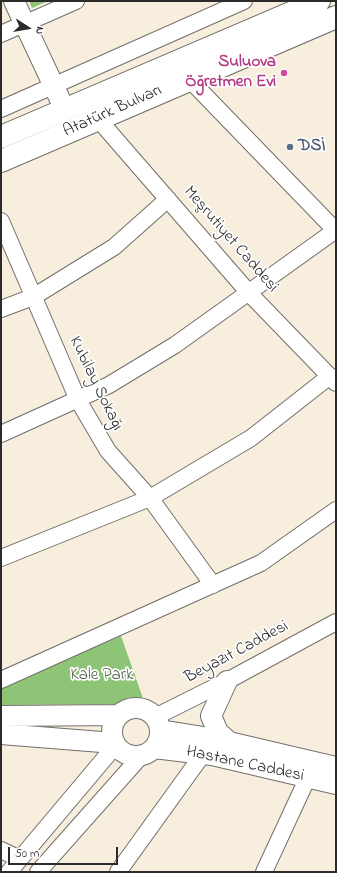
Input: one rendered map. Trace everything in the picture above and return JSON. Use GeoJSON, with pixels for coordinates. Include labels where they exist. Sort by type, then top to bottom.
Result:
{"type":"FeatureCollection","features":[{"type":"Feature","properties":{"kind":"main road","name":"Atatürk Bulvarı"},"geometry":{"type":"LineString","coordinates":[[1,137],[319,1]]}},
{"type":"Feature","properties":{"kind":"main road","name":"Atatürk Bulvarı"},"geometry":{"type":"LineString","coordinates":[[1,161],[336,17]]}},
{"type":"Feature","properties":{"kind":"street"},"geometry":{"type":"LineString","coordinates":[[14,1],[65,110]]}},
{"type":"Feature","properties":{"kind":"street"},"geometry":{"type":"LineString","coordinates":[[1,34],[76,1]]}},
{"type":"Feature","properties":{"kind":"street"},"geometry":{"type":"LineString","coordinates":[[1,110],[244,1]]}},
{"type":"Feature","properties":{"kind":"street"},"geometry":{"type":"LineString","coordinates":[[1,434],[109,385],[175,345],[249,294],[336,230],[189,79]]}},
{"type":"Feature","properties":{"kind":"street","name":"Meşrutiyet Caddesi"},"geometry":{"type":"LineString","coordinates":[[98,119],[249,294],[333,379]]}},
{"type":"Feature","properties":{"kind":"street"},"geometry":{"type":"LineString","coordinates":[[1,309],[33,297],[114,247],[168,199]]}},
{"type":"Feature","properties":{"kind":"street","name":"Kubilay Sokağı"},"geometry":{"type":"LineString","coordinates":[[1,221],[78,400],[108,452],[150,498],[213,585]]}},
{"type":"Feature","properties":{"kind":"street"},"geometry":{"type":"LineString","coordinates":[[1,558],[150,498],[250,438],[333,379]]}},
{"type":"Feature","properties":{"kind":"street"},"geometry":{"type":"LineString","coordinates":[[1,680],[261,563],[336,510]]}},
{"type":"Feature","properties":{"kind":"street","name":"Beyazıt Caddesi"},"geometry":{"type":"LineString","coordinates":[[153,738],[227,681],[336,622]]}},
{"type":"Feature","properties":{"kind":"street"},"geometry":{"type":"LineString","coordinates":[[227,681],[211,716],[218,732],[229,742]]}},
{"type":"Feature","properties":{"kind":"street"},"geometry":{"type":"LineString","coordinates":[[38,872],[153,738],[149,711],[137,708],[124,710],[118,715],[112,728],[115,744],[126,755],[153,738]]}},
{"type":"Feature","properties":{"kind":"street"},"geometry":{"type":"LineString","coordinates":[[1,716],[118,715]]}},
{"type":"Feature","properties":{"kind":"street"},"geometry":{"type":"LineString","coordinates":[[1,734],[115,744]]}},
{"type":"Feature","properties":{"kind":"street","name":"Hastane Caddesi"},"geometry":{"type":"LineString","coordinates":[[153,738],[229,742],[336,767]]}},
{"type":"Feature","properties":{"kind":"street","name":"Hastane Caddesi"},"geometry":{"type":"LineString","coordinates":[[153,738],[203,754],[336,784]]}},
{"type":"Feature","properties":{"kind":"street"},"geometry":{"type":"LineString","coordinates":[[9,872],[115,744]]}},
{"type":"Feature","properties":{"kind":"street"},"geometry":{"type":"LineString","coordinates":[[118,872],[203,754]]}},
{"type":"Feature","properties":{"kind":"street"},"geometry":{"type":"LineString","coordinates":[[264,872],[308,777]]}},
{"type":"Feature","properties":{"kind":"street"},"geometry":{"type":"LineString","coordinates":[[1,850],[20,859]]}},
{"type":"Feature","properties":{"kind":"green space"},"geometry":{"type":"Polygon","coordinates":[[[29,1],[48,1],[32,8],[29,1]]]}},
{"type":"Feature","properties":{"kind":"green space","name":"Kale Park"},"geometry":{"type":"Polygon","coordinates":[[[121,636],[145,704],[1,705],[1,686],[121,636]]]}},
{"type":"Feature","properties":{"kind":"place","name":"Suluova Öğretmen Evi"},"geometry":{"type":"Point","coordinates":[284,73]}},
{"type":"Feature","properties":{"kind":"place","name":"DSİ"},"geometry":{"type":"Point","coordinates":[290,147]}}]}
